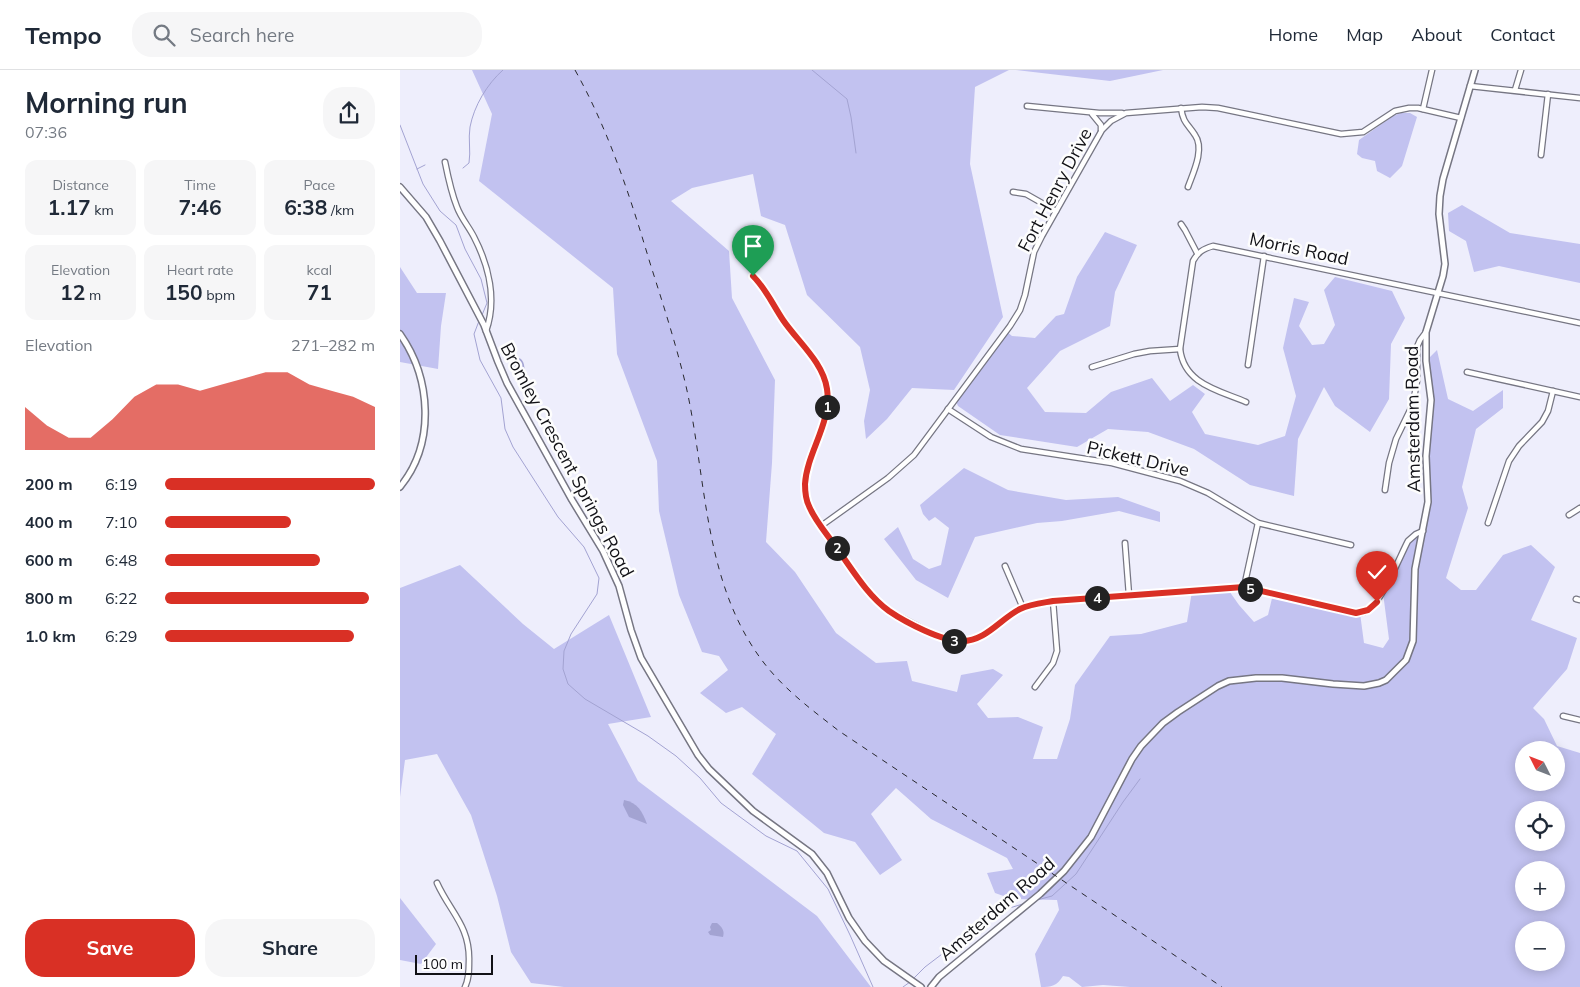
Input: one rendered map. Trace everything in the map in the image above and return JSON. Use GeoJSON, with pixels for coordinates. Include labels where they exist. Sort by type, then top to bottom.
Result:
{"type":"FeatureCollection","features":[{"type":"Feature","properties":{"kind":"street"},"geometry":{"type":"LineString","coordinates":[[1423,109],[1432,70]]}},
{"type":"Feature","properties":{"kind":"street","name":"Amsterdam Road"},"geometry":{"type":"LineString","coordinates":[[931,987],[939,977],[1040,894],[1064,871],[1100,824],[1132,759],[1151,735],[1178,712],[1225,682],[1239,678],[1282,678],[1357,686],[1371,685],[1391,676],[1406,660],[1412,647],[1415,622],[1415,569],[1428,502],[1426,456],[1430,400],[1426,361],[1426,332],[1444,276],[1445,264],[1439,214],[1440,196],[1443,178],[1475,70]]}},
{"type":"Feature","properties":{"kind":"street"},"geometry":{"type":"LineString","coordinates":[[1515,90],[1521,70]]}},
{"type":"Feature","properties":{"kind":"street"},"geometry":{"type":"LineString","coordinates":[[1470,86],[1580,98]]}},
{"type":"Feature","properties":{"kind":"street"},"geometry":{"type":"LineString","coordinates":[[1541,155],[1548,94]]}},
{"type":"Feature","properties":{"kind":"street"},"geometry":{"type":"LineString","coordinates":[[1027,106],[1091,113],[1126,113]]}},
{"type":"Feature","properties":{"kind":"street","name":"Fort Henry Drive"},"geometry":{"type":"LineString","coordinates":[[821,526],[904,466],[923,445],[1016,317],[1025,295],[1034,252],[1102,130],[1111,121],[1126,113],[1202,107],[1218,108],[1341,134],[1363,132],[1395,111],[1409,108],[1423,109],[1461,118]]}},
{"type":"Feature","properties":{"kind":"street"},"geometry":{"type":"LineString","coordinates":[[1181,108],[1184,120],[1197,138],[1199,148],[1188,188]]}},
{"type":"Feature","properties":{"kind":"street"},"geometry":{"type":"LineString","coordinates":[[1091,113],[1098,121],[1102,130]]}},
{"type":"Feature","properties":{"kind":"street"},"geometry":{"type":"LineString","coordinates":[[446,162],[451,191],[456,206],[480,249],[490,281],[492,303],[490,320],[486,331]]}},
{"type":"Feature","properties":{"kind":"street","name":"Bromley Crescent Springs Road"},"geometry":{"type":"LineString","coordinates":[[400,187],[426,216],[440,241],[484,325],[508,383],[572,500],[603,551],[616,577],[641,658],[698,755],[709,769],[753,811],[812,854],[827,873],[849,918],[865,941],[884,961],[921,987]]}},
{"type":"Feature","properties":{"kind":"street"},"geometry":{"type":"LineString","coordinates":[[1014,192],[1026,194],[1056,211]]}},
{"type":"Feature","properties":{"kind":"street"},"geometry":{"type":"LineString","coordinates":[[1181,224],[1197,253],[1193,261],[1189,280],[1180,349],[1181,360],[1185,368],[1204,385],[1246,402]]}},
{"type":"Feature","properties":{"kind":"street","name":"Morris Road"},"geometry":{"type":"LineString","coordinates":[[1197,253],[1213,246],[1580,323]]}},
{"type":"Feature","properties":{"kind":"street"},"geometry":{"type":"LineString","coordinates":[[1248,365],[1264,256]]}},
{"type":"Feature","properties":{"kind":"street"},"geometry":{"type":"LineString","coordinates":[[753,276],[761,284],[784,321],[818,365],[824,376],[828,404],[807,471],[805,485],[809,506],[821,526],[874,598],[889,611],[939,637],[963,642],[978,638],[1023,608],[1040,603],[1244,587],[1348,612],[1364,612],[1372,608],[1377,602],[1408,541],[1423,531]]}},
{"type":"Feature","properties":{"kind":"street"},"geometry":{"type":"LineString","coordinates":[[1385,490],[1389,463],[1396,439],[1413,404],[1417,347],[1426,332]]}},
{"type":"Feature","properties":{"kind":"street"},"geometry":{"type":"LineString","coordinates":[[400,334],[408,345],[420,374],[426,414],[420,448],[410,472],[400,487]]}},
{"type":"Feature","properties":{"kind":"street"},"geometry":{"type":"LineString","coordinates":[[1092,367],[1134,354],[1180,349]]}},
{"type":"Feature","properties":{"kind":"street"},"geometry":{"type":"LineString","coordinates":[[1467,372],[1580,397]]}},
{"type":"Feature","properties":{"kind":"street"},"geometry":{"type":"LineString","coordinates":[[1488,524],[1509,461],[1542,422],[1548,411],[1553,391]]}},
{"type":"Feature","properties":{"kind":"street","name":"Pickett Drive"},"geometry":{"type":"LineString","coordinates":[[948,409],[991,437],[1020,449],[1112,464],[1180,481],[1208,493],[1258,523],[1351,545]]}},
{"type":"Feature","properties":{"kind":"street"},"geometry":{"type":"LineString","coordinates":[[1569,515],[1580,508]]}},
{"type":"Feature","properties":{"kind":"street"},"geometry":{"type":"LineString","coordinates":[[1244,587],[1258,523]]}},
{"type":"Feature","properties":{"kind":"street"},"geometry":{"type":"LineString","coordinates":[[1125,543],[1129,595]]}},
{"type":"Feature","properties":{"kind":"street"},"geometry":{"type":"LineString","coordinates":[[1005,566],[1023,608]]}},
{"type":"Feature","properties":{"kind":"street"},"geometry":{"type":"LineString","coordinates":[[1036,687],[1053,663],[1056,651],[1053,601]]}},
{"type":"Feature","properties":{"kind":"street"},"geometry":{"type":"LineString","coordinates":[[1564,716],[1580,720]]}},
{"type":"Feature","properties":{"kind":"street"},"geometry":{"type":"LineString","coordinates":[[437,883],[460,922],[468,941],[469,973],[467,986]]}},
{"type":"Feature","properties":{"kind":"shaded area"},"geometry":{"type":"Polygon","coordinates":[[[472,70],[1009,70],[975,87],[970,164],[1003,317],[954,390],[912,388],[887,419],[866,439],[864,421],[870,390],[860,347],[807,295],[785,225],[761,216],[753,174],[692,188],[671,201],[729,251],[732,298],[775,380],[772,463],[766,542],[795,572],[836,633],[876,663],[907,661],[912,681],[957,692],[961,675],[993,669],[1003,675],[977,704],[988,718],[1018,717],[1043,727],[1033,759],[1057,759],[1070,719],[1075,685],[1110,636],[1141,634],[1187,622],[1192,591],[1227,588],[1254,622],[1268,615],[1273,594],[1360,613],[1364,643],[1383,648],[1389,639],[1383,593],[1408,541],[1423,531],[1430,416],[1426,361],[1437,350],[1448,399],[1473,411],[1503,390],[1503,408],[1476,429],[1462,487],[1468,508],[1446,578],[1461,590],[1476,590],[1503,555],[1531,545],[1555,567],[1531,620],[1577,638],[1567,669],[1533,708],[1544,719],[1555,741],[1515,741],[1515,791],[1565,791],[1565,748],[1580,753],[1580,987],[1130,987],[1103,985],[1082,987],[1069,977],[1063,976],[1054,985],[1041,987],[1035,954],[1059,910],[1057,900],[1012,899],[995,893],[987,873],[1013,869],[1007,858],[931,819],[896,788],[871,814],[902,860],[880,875],[855,842],[824,833],[752,774],[776,734],[742,707],[726,713],[700,693],[728,670],[719,656],[702,652],[679,595],[659,511],[657,461],[617,354],[613,288],[479,181],[492,114],[472,70]]]}},
{"type":"Feature","properties":{"kind":"shaded area"},"geometry":{"type":"Polygon","coordinates":[[[1016,70],[1163,70],[1110,81],[1016,70]]]}},
{"type":"Feature","properties":{"kind":"shaded area"},"geometry":{"type":"Polygon","coordinates":[[[1401,113],[1410,113],[1417,117],[1402,166],[1390,178],[1377,171],[1375,161],[1362,158],[1357,154],[1359,140],[1393,116],[1401,113]]]}},
{"type":"Feature","properties":{"kind":"shaded area"},"geometry":{"type":"Polygon","coordinates":[[[1462,205],[1510,233],[1580,244],[1580,283],[1499,266],[1474,272],[1466,241],[1449,231],[1448,213],[1462,205]]]}},
{"type":"Feature","properties":{"kind":"shaded area"},"geometry":{"type":"Polygon","coordinates":[[[1105,232],[1137,245],[1115,292],[1110,326],[1060,351],[1027,388],[1045,412],[1086,413],[1111,392],[1152,378],[1170,401],[1193,385],[1205,394],[1192,412],[1205,434],[1258,445],[1285,436],[1296,396],[1283,348],[1294,298],[1309,302],[1299,326],[1312,345],[1324,344],[1335,325],[1324,290],[1335,277],[1392,291],[1405,318],[1391,344],[1389,399],[1370,432],[1335,406],[1324,387],[1298,439],[1294,496],[1250,485],[1194,449],[1148,432],[1108,429],[1077,447],[1000,435],[958,406],[955,399],[1006,331],[1012,336],[1035,338],[1056,316],[1064,314],[1077,277],[1105,232]]]}},
{"type":"Feature","properties":{"kind":"shaded area"},"geometry":{"type":"Polygon","coordinates":[[[400,267],[417,293],[446,293],[441,326],[438,369],[400,362],[400,267]]]}},
{"type":"Feature","properties":{"kind":"shaded area"},"geometry":{"type":"Polygon","coordinates":[[[517,357],[522,360],[524,367],[525,376],[520,378],[513,364],[513,359],[517,357]]]}},
{"type":"Feature","properties":{"kind":"shaded area"},"geometry":{"type":"Polygon","coordinates":[[[964,468],[1008,490],[1066,500],[1118,497],[1160,512],[1160,522],[1119,511],[1062,521],[1037,523],[975,537],[948,598],[916,580],[884,539],[898,527],[913,559],[929,569],[941,565],[949,528],[935,517],[929,521],[923,514],[920,505],[964,468]]]}},
{"type":"Feature","properties":{"kind":"shaded area"},"geometry":{"type":"Polygon","coordinates":[[[460,565],[523,624],[554,649],[609,615],[651,717],[608,724],[638,781],[817,916],[871,987],[564,987],[531,983],[511,952],[497,896],[471,815],[437,754],[405,760],[400,797],[400,588],[460,565]]]}},
{"type":"Feature","properties":{"kind":"shaded area"},"geometry":{"type":"Polygon","coordinates":[[[624,800],[633,803],[639,808],[647,824],[629,817],[623,805],[624,800]]]}},
{"type":"Feature","properties":{"kind":"shaded area"},"geometry":{"type":"Polygon","coordinates":[[[400,898],[436,944],[421,964],[400,960],[400,898]]]}},
{"type":"Feature","properties":{"kind":"shaded area"},"geometry":{"type":"Polygon","coordinates":[[[712,923],[717,923],[722,928],[723,937],[710,935],[708,932],[711,930],[712,923]]]}},
{"type":"Feature","properties":{"kind":"waterway"},"geometry":{"type":"LineString","coordinates":[[463,168],[469,163],[469,132],[478,103],[503,70]]}},
{"type":"Feature","properties":{"kind":"waterway"},"geometry":{"type":"LineString","coordinates":[[812,70],[847,99],[856,153]]}},
{"type":"Feature","properties":{"kind":"waterway"},"geometry":{"type":"LineString","coordinates":[[400,125],[423,184],[440,211],[456,225],[465,249],[481,279],[487,303],[482,315]]}},
{"type":"Feature","properties":{"kind":"waterway"},"geometry":{"type":"LineString","coordinates":[[417,169],[425,165]]}},
{"type":"Feature","properties":{"kind":"waterway"},"geometry":{"type":"LineString","coordinates":[[479,321],[474,334],[480,360],[501,398],[505,429],[513,447],[558,517],[584,547],[599,578],[597,594],[571,634],[564,651],[563,669],[568,684],[585,699],[648,736],[676,756],[700,778],[721,803],[766,836],[797,851],[828,889],[873,987]]}},
{"type":"Feature","properties":{"kind":"waterway"},"geometry":{"type":"LineString","coordinates":[[1037,900],[1052,896],[1076,874],[1140,779]]}},
{"type":"Feature","properties":{"kind":"waterway"},"geometry":{"type":"LineString","coordinates":[[913,979],[950,948],[959,949],[979,921],[990,914],[1026,903]]}},
{"type":"Feature","properties":{"kind":"waterway"},"geometry":{"type":"LineString","coordinates":[[903,987],[910,982]]}},
{"type":"Feature","properties":{"kind":"railway"},"geometry":{"type":"LineString","coordinates":[[575,70],[598,116],[618,164],[674,339],[693,421],[710,530],[718,565],[729,599],[744,632],[764,663],[790,691],[839,731],[1222,987]]}},
{"type":"Feature","properties":{"kind":"route"},"geometry":{"type":"LineString","coordinates":[[753,276],[761,284],[784,321],[818,365],[824,376],[828,404],[807,471],[805,485],[806,498],[812,513],[866,589],[889,611],[901,618],[939,637],[963,642],[984,635],[1020,609],[1053,601],[1244,587],[1356,613],[1368,610],[1377,602]]}}]}
